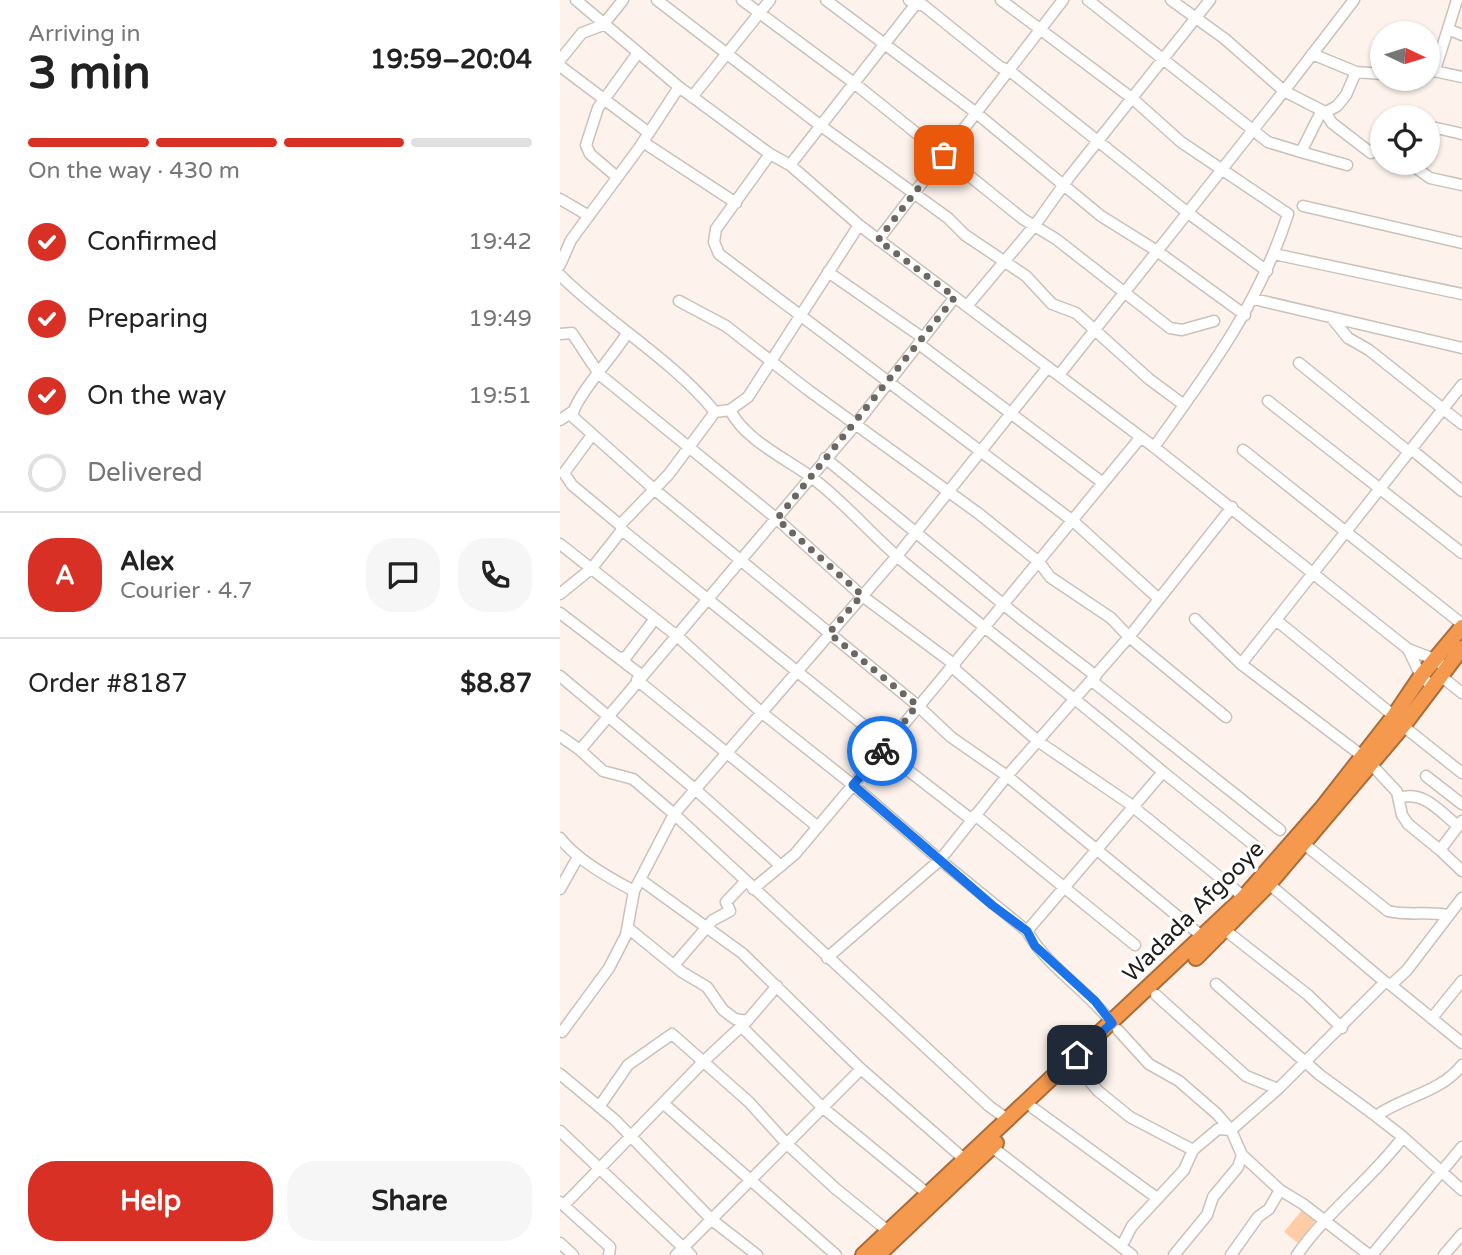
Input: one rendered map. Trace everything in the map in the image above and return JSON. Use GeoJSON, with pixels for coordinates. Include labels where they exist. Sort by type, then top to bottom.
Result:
{"type":"FeatureCollection","features":[{"type":"Feature","properties":{"kind":"highway","name":"Wadada Afgooye"},"geometry":{"type":"LineString","coordinates":[[1399,721],[1421,676],[1462,626]]}},
{"type":"Feature","properties":{"kind":"highway","name":"Wadada Afgooye"},"geometry":{"type":"LineString","coordinates":[[878,1255],[1078,1067],[1115,1026],[1244,897],[1399,721],[1441,678],[1462,649]]}},
{"type":"Feature","properties":{"kind":"highway","name":"Wadada Afgooye"},"geometry":{"type":"LineString","coordinates":[[863,1255],[1007,1119],[1115,1026],[1156,995],[1225,929],[1304,844],[1366,759]]}},
{"type":"Feature","properties":{"kind":"street"},"geometry":{"type":"LineString","coordinates":[[576,0],[679,87],[770,154],[790,165],[878,240],[1154,446],[1408,649],[1434,659],[1441,678]]}},
{"type":"Feature","properties":{"kind":"street"},"geometry":{"type":"LineString","coordinates":[[560,60],[582,33],[603,25],[623,0]]}},
{"type":"Feature","properties":{"kind":"street"},"geometry":{"type":"LineString","coordinates":[[657,0],[913,195],[948,218],[965,235],[1026,276],[1052,304],[1076,313],[1093,331],[1184,405]]}},
{"type":"Feature","properties":{"kind":"street"},"geometry":{"type":"LineString","coordinates":[[742,0],[1175,330],[1214,321]]}},
{"type":"Feature","properties":{"kind":"street"},"geometry":{"type":"LineString","coordinates":[[692,97],[770,0]]}},
{"type":"Feature","properties":{"kind":"street"},"geometry":{"type":"LineString","coordinates":[[826,0],[975,112],[1101,216],[1157,251],[1245,315]]}},
{"type":"Feature","properties":{"kind":"street"},"geometry":{"type":"LineString","coordinates":[[1001,0],[1133,99],[1181,142],[1288,214],[1267,271],[1245,315],[1154,446]]}},
{"type":"Feature","properties":{"kind":"street"},"geometry":{"type":"LineString","coordinates":[[878,240],[1063,0]]}},
{"type":"Feature","properties":{"kind":"street"},"geometry":{"type":"LineString","coordinates":[[1088,0],[1268,142],[1347,165]]}},
{"type":"Feature","properties":{"kind":"street"},"geometry":{"type":"LineString","coordinates":[[1171,0],[1225,39],[1253,67],[1284,91],[1325,112],[1332,123],[1370,152]]}},
{"type":"Feature","properties":{"kind":"street"},"geometry":{"type":"LineString","coordinates":[[967,306],[1035,225],[1210,0]]}},
{"type":"Feature","properties":{"kind":"street"},"geometry":{"type":"LineString","coordinates":[[1059,375],[1354,0]]}},
{"type":"Feature","properties":{"kind":"street"},"geometry":{"type":"LineString","coordinates":[[1440,51],[1450,30],[1456,0]]}},
{"type":"Feature","properties":{"kind":"street"},"geometry":{"type":"LineString","coordinates":[[790,165],[886,43],[914,2],[923,5],[989,59],[1010,71],[1188,213],[1267,271]]}},
{"type":"Feature","properties":{"kind":"street"},"geometry":{"type":"LineString","coordinates":[[1450,30],[1462,35]]}},
{"type":"Feature","properties":{"kind":"street"},"geometry":{"type":"LineString","coordinates":[[617,177],[590,154],[586,145],[598,108],[638,54]]}},
{"type":"Feature","properties":{"kind":"street"},"geometry":{"type":"LineString","coordinates":[[1312,54],[1356,72],[1370,73]]}},
{"type":"Feature","properties":{"kind":"street"},"geometry":{"type":"LineString","coordinates":[[560,66],[606,97],[646,137],[736,204]]}},
{"type":"Feature","properties":{"kind":"street"},"geometry":{"type":"LineString","coordinates":[[1301,152],[1319,116],[1346,95],[1356,72]]}},
{"type":"Feature","properties":{"kind":"street"},"geometry":{"type":"LineString","coordinates":[[1440,72],[1462,77]]}},
{"type":"Feature","properties":{"kind":"street"},"geometry":{"type":"LineString","coordinates":[[560,265],[571,240],[679,87]]}},
{"type":"Feature","properties":{"kind":"street"},"geometry":{"type":"LineString","coordinates":[[1440,129],[1462,134]]}},
{"type":"Feature","properties":{"kind":"street"},"geometry":{"type":"LineString","coordinates":[[770,154],[716,229],[714,242],[719,254],[1073,521],[1159,598]]}},
{"type":"Feature","properties":{"kind":"street"},"geometry":{"type":"LineString","coordinates":[[1426,175],[1462,185]]}},
{"type":"Feature","properties":{"kind":"street"},"geometry":{"type":"LineString","coordinates":[[560,199],[589,216]]}},
{"type":"Feature","properties":{"kind":"street"},"geometry":{"type":"LineString","coordinates":[[1303,206],[1462,243]]}},
{"type":"Feature","properties":{"kind":"street"},"geometry":{"type":"LineString","coordinates":[[560,594],[592,568],[715,412],[730,410],[748,397],[859,225]]}},
{"type":"Feature","properties":{"kind":"street"},"geometry":{"type":"LineString","coordinates":[[1274,254],[1462,295]]}},
{"type":"Feature","properties":{"kind":"street"},"geometry":{"type":"LineString","coordinates":[[828,272],[1103,483]]}},
{"type":"Feature","properties":{"kind":"street"},"geometry":{"type":"LineString","coordinates":[[560,275],[696,389],[715,412]]}},
{"type":"Feature","properties":{"kind":"street"},"geometry":{"type":"LineString","coordinates":[[580,750],[639,677],[734,570],[741,557],[777,519],[810,476],[856,424],[955,297]]}},
{"type":"Feature","properties":{"kind":"street"},"geometry":{"type":"LineString","coordinates":[[1254,299],[1462,348]]}},
{"type":"Feature","properties":{"kind":"street"},"geometry":{"type":"LineString","coordinates":[[679,301],[726,326],[947,491],[1039,562],[1050,577],[1111,618],[1129,637],[1226,717]]}},
{"type":"Feature","properties":{"kind":"street"},"geometry":{"type":"LineString","coordinates":[[1331,317],[1348,338],[1369,350],[1462,424]]}},
{"type":"Feature","properties":{"kind":"street"},"geometry":{"type":"LineString","coordinates":[[560,420],[572,412],[627,332]]}},
{"type":"Feature","properties":{"kind":"street"},"geometry":{"type":"LineString","coordinates":[[560,334],[572,333],[599,374],[777,519],[862,595],[954,666],[1039,742],[1131,806],[1244,897]]}},
{"type":"Feature","properties":{"kind":"street"},"geometry":{"type":"LineString","coordinates":[[1299,363],[1462,491]]}},
{"type":"Feature","properties":{"kind":"street"},"geometry":{"type":"LineString","coordinates":[[562,1032],[609,968],[628,928],[634,891],[674,814],[897,556],[1048,367]]}},
{"type":"Feature","properties":{"kind":"street"},"geometry":{"type":"LineString","coordinates":[[1241,664],[1462,386]]}},
{"type":"Feature","properties":{"kind":"street"},"geometry":{"type":"LineString","coordinates":[[1268,401],[1462,553]]}},
{"type":"Feature","properties":{"kind":"street"},"geometry":{"type":"LineString","coordinates":[[730,410],[736,421],[789,464],[810,476],[897,556],[985,629],[1077,698],[1260,850]]}},
{"type":"Feature","properties":{"kind":"street"},"geometry":{"type":"LineString","coordinates":[[572,412],[573,418],[655,490],[741,557],[917,705],[951,737],[1007,776],[1099,850],[1153,899],[1203,937]]}},
{"type":"Feature","properties":{"kind":"street"},"geometry":{"type":"LineString","coordinates":[[592,435],[564,473],[572,485],[885,747],[1135,945]]}},
{"type":"Feature","properties":{"kind":"street"},"geometry":{"type":"LineString","coordinates":[[675,964],[719,914],[723,917],[730,911],[726,902],[781,866],[818,827],[917,705],[1005,605],[1141,437]]}},
{"type":"Feature","properties":{"kind":"street"},"geometry":{"type":"LineString","coordinates":[[1243,450],[1462,626]]}},
{"type":"Feature","properties":{"kind":"street"},"geometry":{"type":"LineString","coordinates":[[825,458],[1280,830]]}},
{"type":"Feature","properties":{"kind":"street"},"geometry":{"type":"LineString","coordinates":[[827,958],[940,860],[1007,776],[1129,637],[1232,507]]}},
{"type":"Feature","properties":{"kind":"street"},"geometry":{"type":"LineString","coordinates":[[560,544],[677,636],[761,712],[853,785],[1027,931],[1035,946],[1095,1001],[1149,1064],[1200,1099],[1231,1130],[1242,1155],[1280,1190],[1370,1255],[1462,1147]]}},
{"type":"Feature","properties":{"kind":"street"},"geometry":{"type":"LineString","coordinates":[[560,613],[619,658],[818,827]]}},
{"type":"Feature","properties":{"kind":"street"},"geometry":{"type":"LineString","coordinates":[[1195,619],[1241,664],[1366,759],[1387,779],[1399,798],[1402,815],[1408,824],[1462,871]]}},
{"type":"Feature","properties":{"kind":"street"},"geometry":{"type":"LineString","coordinates":[[619,658],[626,657],[654,620]]}},
{"type":"Feature","properties":{"kind":"street"},"geometry":{"type":"LineString","coordinates":[[1276,620],[1462,773]]}},
{"type":"Feature","properties":{"kind":"street"},"geometry":{"type":"LineString","coordinates":[[1408,649],[1421,676],[1441,678],[1462,693]]}},
{"type":"Feature","properties":{"kind":"street"},"geometry":{"type":"LineString","coordinates":[[560,677],[696,790],[781,866]]}},
{"type":"Feature","properties":{"kind":"street"},"geometry":{"type":"LineString","coordinates":[[560,736],[603,771],[633,779],[674,814],[827,958],[989,1106],[1007,1119]]}},
{"type":"Feature","properties":{"kind":"street"},"geometry":{"type":"LineString","coordinates":[[1027,931],[1099,850],[1131,806],[1163,772]]}},
{"type":"Feature","properties":{"kind":"street"},"geometry":{"type":"LineString","coordinates":[[1426,776],[1462,804]]}},
{"type":"Feature","properties":{"kind":"street"},"geometry":{"type":"LineString","coordinates":[[1399,798],[1409,794],[1422,796],[1460,823],[1440,850]]}},
{"type":"Feature","properties":{"kind":"street"},"geometry":{"type":"LineString","coordinates":[[560,838],[578,857],[634,891]]}},
{"type":"Feature","properties":{"kind":"street"},"geometry":{"type":"LineString","coordinates":[[1304,844],[1388,911],[1399,914],[1430,911],[1447,915]]}},
{"type":"Feature","properties":{"kind":"street"},"geometry":{"type":"LineString","coordinates":[[560,889],[578,857]]}},
{"type":"Feature","properties":{"kind":"street"},"geometry":{"type":"LineString","coordinates":[[641,880],[710,927],[777,986],[861,1069],[964,1159]]}},
{"type":"Feature","properties":{"kind":"street"},"geometry":{"type":"LineString","coordinates":[[1269,884],[1462,1043]]}},
{"type":"Feature","properties":{"kind":"street"},"geometry":{"type":"LineString","coordinates":[[1121,1247],[1132,1226],[1184,1170],[1193,1150],[1218,1129],[1231,1130],[1279,1089],[1388,984],[1407,970],[1462,898]]}},
{"type":"Feature","properties":{"kind":"street"},"geometry":{"type":"LineString","coordinates":[[628,928],[707,986],[723,1010],[744,1024],[822,1107],[928,1194]]}},
{"type":"Feature","properties":{"kind":"street"},"geometry":{"type":"LineString","coordinates":[[1225,929],[1308,995],[1342,1028]]}},
{"type":"Feature","properties":{"kind":"street"},"geometry":{"type":"LineString","coordinates":[[1432,1018],[1462,981]]}},
{"type":"Feature","properties":{"kind":"street"},"geometry":{"type":"LineString","coordinates":[[1216,984],[1320,1075],[1403,1137],[1462,1190]]}},
{"type":"Feature","properties":{"kind":"street"},"geometry":{"type":"LineString","coordinates":[[612,1252],[562,1203],[632,1138],[704,1060],[744,1024],[777,986]]}},
{"type":"Feature","properties":{"kind":"street"},"geometry":{"type":"LineString","coordinates":[[1156,995],[1246,1076],[1279,1089]]}},
{"type":"Feature","properties":{"kind":"street"},"geometry":{"type":"LineString","coordinates":[[599,1107],[628,1065],[672,1034],[749,1102],[787,1144],[888,1231]]}},
{"type":"Feature","properties":{"kind":"street"},"geometry":{"type":"LineString","coordinates":[[1376,1116],[1423,1094],[1453,1076],[1462,1065]]}},
{"type":"Feature","properties":{"kind":"street"},"geometry":{"type":"LineString","coordinates":[[1078,1067],[1098,1091],[1130,1117],[1193,1150]]}},
{"type":"Feature","properties":{"kind":"street"},"geometry":{"type":"LineString","coordinates":[[679,1251],[861,1069]]}},
{"type":"Feature","properties":{"kind":"street"},"geometry":{"type":"LineString","coordinates":[[560,1074],[632,1138],[712,1220],[757,1255]]}},
{"type":"Feature","properties":{"kind":"street"},"geometry":{"type":"LineString","coordinates":[[664,1104],[836,1255]]}},
{"type":"Feature","properties":{"kind":"street"},"geometry":{"type":"LineString","coordinates":[[1033,1108],[1157,1198]]}},
{"type":"Feature","properties":{"kind":"street"},"geometry":{"type":"LineString","coordinates":[[560,1131],[679,1251],[691,1255]]}},
{"type":"Feature","properties":{"kind":"street"},"geometry":{"type":"LineString","coordinates":[[1297,1255],[1323,1219],[1371,1174],[1403,1137]]}},
{"type":"Feature","properties":{"kind":"street"},"geometry":{"type":"LineString","coordinates":[[992,1147],[1132,1255]]}},
{"type":"Feature","properties":{"kind":"street"},"geometry":{"type":"LineString","coordinates":[[1174,1255],[1207,1216],[1213,1197],[1238,1167],[1242,1155]]}},
{"type":"Feature","properties":{"kind":"street"},"geometry":{"type":"LineString","coordinates":[[1231,1255],[1258,1217],[1269,1209],[1280,1190]]}},
{"type":"Feature","properties":{"kind":"street"},"geometry":{"type":"LineString","coordinates":[[1444,1255],[1462,1234]]}},
{"type":"Feature","properties":{"kind":"street"},"geometry":{"type":"LineString","coordinates":[[560,1243],[573,1255]]}},
{"type":"Feature","properties":{"kind":"shaded area"},"geometry":{"type":"Polygon","coordinates":[[[1303,1209],[1316,1220],[1298,1243],[1284,1232],[1303,1209]]]}},
{"type":"Feature","properties":{"kind":"way so far"},"geometry":{"type":"LineString","coordinates":[[882,751],[917,705],[829,633],[862,595],[777,519],[810,476],[856,424],[955,297],[878,240],[944,155]]}},
{"type":"Feature","properties":{"kind":"route"},"geometry":{"type":"LineString","coordinates":[[882,751],[853,785],[992,905],[1027,931],[1035,946],[1095,1001],[1112,1023],[1077,1055]]}}]}
